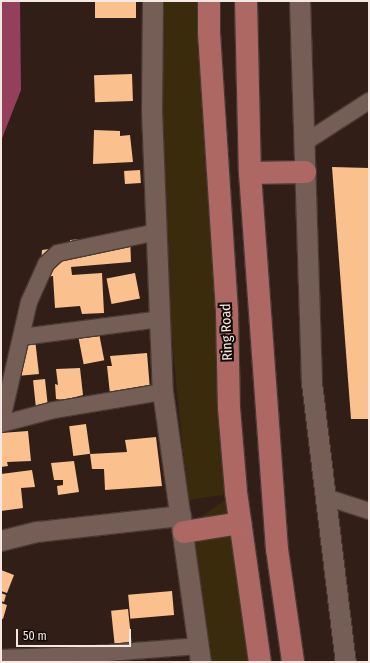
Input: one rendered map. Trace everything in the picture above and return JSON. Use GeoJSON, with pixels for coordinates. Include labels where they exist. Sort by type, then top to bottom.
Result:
{"type":"FeatureCollection","features":[{"type":"Feature","properties":{"kind":"main road"},"geometry":{"type":"LineString","coordinates":[[201,1],[209,34]]}},
{"type":"Feature","properties":{"kind":"main road","name":"Ring Road"},"geometry":{"type":"LineString","coordinates":[[209,1],[209,34],[222,227],[229,408],[240,523],[260,662]]}},
{"type":"Feature","properties":{"kind":"main road"},"geometry":{"type":"LineString","coordinates":[[246,1],[250,173],[277,548],[292,662]]}},
{"type":"Feature","properties":{"kind":"main road"},"geometry":{"type":"LineString","coordinates":[[247,33],[252,1]]}},
{"type":"Feature","properties":{"kind":"main road"},"geometry":{"type":"LineString","coordinates":[[250,173],[305,172]]}},
{"type":"Feature","properties":{"kind":"main road"},"geometry":{"type":"LineString","coordinates":[[182,524],[240,523]]}},
{"type":"Feature","properties":{"kind":"street"},"geometry":{"type":"LineString","coordinates":[[1,658],[82,655],[200,654],[163,392],[152,110],[152,1]]}},
{"type":"Feature","properties":{"kind":"street"},"geometry":{"type":"LineString","coordinates":[[300,1],[312,383],[346,662]]}},
{"type":"Feature","properties":{"kind":"street"},"geometry":{"type":"LineString","coordinates":[[304,143],[369,101]]}},
{"type":"Feature","properties":{"kind":"street"},"geometry":{"type":"LineString","coordinates":[[157,232],[58,253],[46,264],[29,302],[1,424],[54,410],[163,392]]}},
{"type":"Feature","properties":{"kind":"street"},"geometry":{"type":"LineString","coordinates":[[22,337],[160,319]]}},
{"type":"Feature","properties":{"kind":"street"},"geometry":{"type":"LineString","coordinates":[[326,497],[369,511]]}},
{"type":"Feature","properties":{"kind":"street"},"geometry":{"type":"LineString","coordinates":[[1,541],[38,532],[182,524]]}},
{"type":"Feature","properties":{"kind":"shaded area"},"geometry":{"type":"Polygon","coordinates":[[[1,1],[20,1],[21,90],[1,141],[1,1]]]}},
{"type":"Feature","properties":{"kind":"shaded area"},"geometry":{"type":"Polygon","coordinates":[[[158,1],[214,1],[222,219],[257,662],[205,662],[189,525],[235,493],[188,500],[161,231],[158,1]]]}},
{"type":"Feature","properties":{"kind":"building"},"geometry":{"type":"Polygon","coordinates":[[[95,1],[136,1],[136,18],[95,18],[95,1]]]}},
{"type":"Feature","properties":{"kind":"building"},"geometry":{"type":"Polygon","coordinates":[[[132,74],[133,101],[95,102],[94,75],[132,74]]]}},
{"type":"Feature","properties":{"kind":"building"},"geometry":{"type":"Polygon","coordinates":[[[94,130],[120,131],[120,136],[130,135],[133,162],[93,164],[94,130]]]}},
{"type":"Feature","properties":{"kind":"building"},"geometry":{"type":"Polygon","coordinates":[[[332,167],[369,168],[369,419],[351,419],[332,167]]]}},
{"type":"Feature","properties":{"kind":"building"},"geometry":{"type":"Polygon","coordinates":[[[140,170],[141,183],[125,184],[124,171],[140,170]]]}},
{"type":"Feature","properties":{"kind":"building"},"geometry":{"type":"Polygon","coordinates":[[[130,235],[131,262],[71,267],[72,275],[102,273],[104,313],[82,314],[80,306],[55,308],[53,276],[40,278],[42,250],[70,246],[70,240],[130,235]]]}},
{"type":"Feature","properties":{"kind":"building"},"geometry":{"type":"Polygon","coordinates":[[[135,273],[140,299],[111,304],[107,279],[135,273]]]}},
{"type":"Feature","properties":{"kind":"building"},"geometry":{"type":"Polygon","coordinates":[[[97,323],[104,360],[84,364],[76,327],[97,323]]]}},
{"type":"Feature","properties":{"kind":"building"},"geometry":{"type":"Polygon","coordinates":[[[35,339],[39,374],[17,376],[16,340],[35,339]]]}},
{"type":"Feature","properties":{"kind":"building"},"geometry":{"type":"Polygon","coordinates":[[[147,353],[150,390],[110,394],[107,366],[112,366],[110,356],[147,353]]]}},
{"type":"Feature","properties":{"kind":"building"},"geometry":{"type":"Polygon","coordinates":[[[80,368],[83,395],[64,400],[56,399],[55,384],[58,385],[56,369],[80,368]]]}},
{"type":"Feature","properties":{"kind":"building"},"geometry":{"type":"Polygon","coordinates":[[[45,379],[48,406],[36,407],[33,380],[45,379]]]}},
{"type":"Feature","properties":{"kind":"building"},"geometry":{"type":"Polygon","coordinates":[[[86,424],[90,454],[73,456],[69,426],[86,424]]]}},
{"type":"Feature","properties":{"kind":"building"},"geometry":{"type":"Polygon","coordinates":[[[28,431],[31,461],[7,462],[8,466],[1,467],[1,433],[28,431]]]}},
{"type":"Feature","properties":{"kind":"building"},"geometry":{"type":"Polygon","coordinates":[[[156,437],[162,486],[105,490],[104,469],[92,469],[90,454],[127,452],[125,440],[156,437]]]}},
{"type":"Feature","properties":{"kind":"building"},"geometry":{"type":"Polygon","coordinates":[[[74,461],[79,492],[58,495],[57,486],[63,485],[63,480],[54,480],[51,463],[74,461]]]}},
{"type":"Feature","properties":{"kind":"building"},"geometry":{"type":"Polygon","coordinates":[[[32,470],[35,487],[21,488],[23,508],[1,511],[1,474],[32,470]]]}},
{"type":"Feature","properties":{"kind":"building"},"geometry":{"type":"Polygon","coordinates":[[[1,570],[14,575],[7,593],[1,591],[1,570]]]}},
{"type":"Feature","properties":{"kind":"building"},"geometry":{"type":"Polygon","coordinates":[[[172,591],[174,615],[130,619],[128,595],[172,591]]]}},
{"type":"Feature","properties":{"kind":"building"},"geometry":{"type":"Polygon","coordinates":[[[1,593],[6,595],[4,602],[1,601],[1,593]]]}},
{"type":"Feature","properties":{"kind":"building"},"geometry":{"type":"Polygon","coordinates":[[[1,603],[7,605],[3,619],[1,618],[1,603]]]}},
{"type":"Feature","properties":{"kind":"building"},"geometry":{"type":"Polygon","coordinates":[[[128,609],[132,646],[115,648],[111,611],[128,609]]]}}]}
